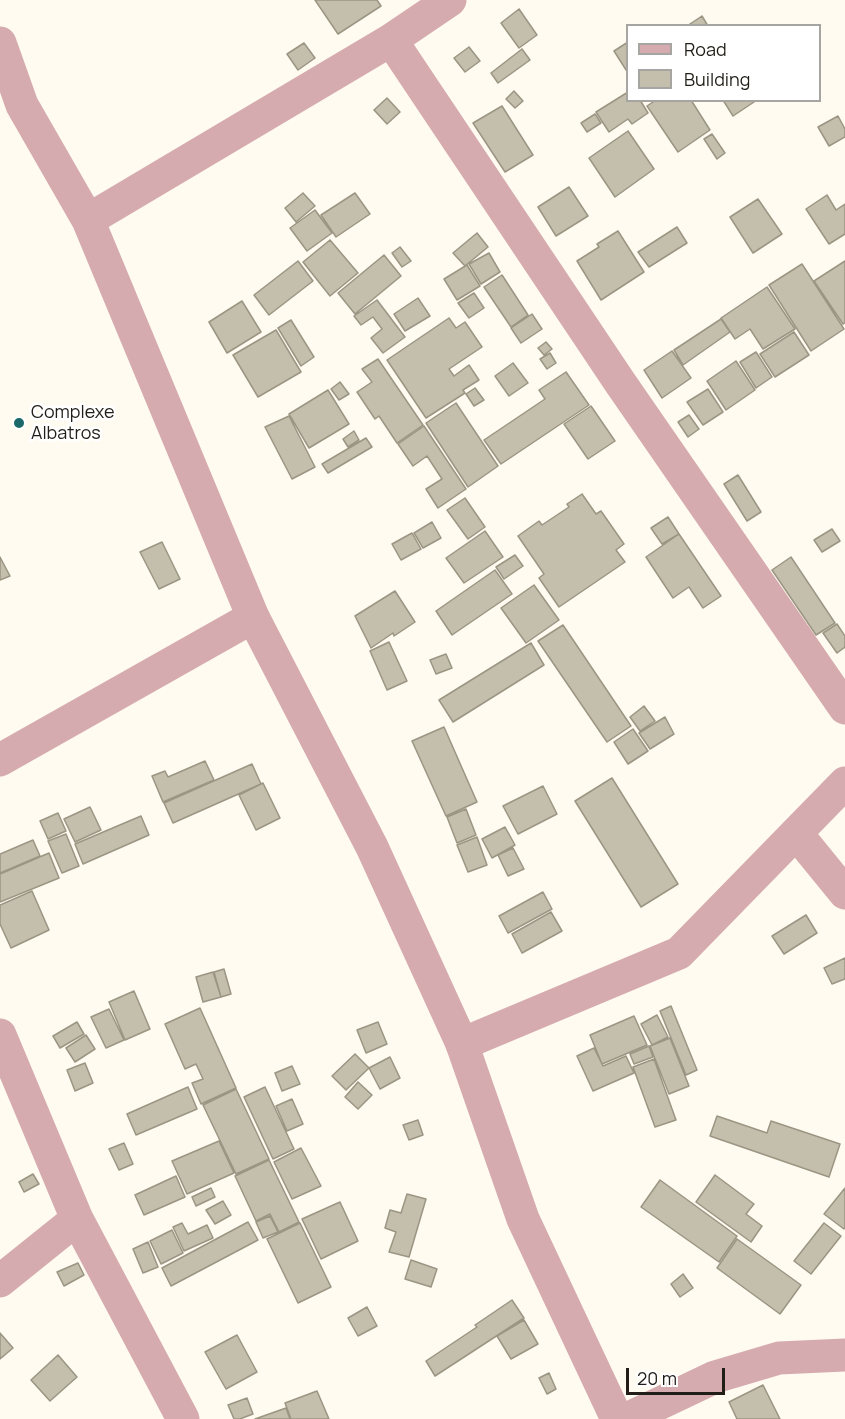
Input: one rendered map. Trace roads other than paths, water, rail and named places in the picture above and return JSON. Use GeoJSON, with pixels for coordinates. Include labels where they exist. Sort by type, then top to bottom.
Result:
{"type":"FeatureCollection","features":[{"type":"Feature","properties":{"kind":"street"},"geometry":{"type":"LineString","coordinates":[[88,220],[391,40],[450,0]]}},
{"type":"Feature","properties":{"kind":"street"},"geometry":{"type":"LineString","coordinates":[[391,40],[619,381],[845,708]]}},
{"type":"Feature","properties":{"kind":"street"},"geometry":{"type":"LineString","coordinates":[[0,43],[22,105],[88,220],[253,616],[372,848],[462,1044],[524,1219],[616,1419]]}},
{"type":"Feature","properties":{"kind":"street"},"geometry":{"type":"LineString","coordinates":[[0,760],[253,616]]}},
{"type":"Feature","properties":{"kind":"street"},"geometry":{"type":"LineString","coordinates":[[462,1044],[679,953],[845,783]]}},
{"type":"Feature","properties":{"kind":"street"},"geometry":{"type":"LineString","coordinates":[[796,833],[845,893]]}},
{"type":"Feature","properties":{"kind":"street"},"geometry":{"type":"LineString","coordinates":[[0,1035],[76,1219],[183,1419]]}},
{"type":"Feature","properties":{"kind":"street"},"geometry":{"type":"LineString","coordinates":[[0,1281],[76,1219]]}},
{"type":"Feature","properties":{"kind":"street"},"geometry":{"type":"LineString","coordinates":[[627,1419],[715,1377],[779,1358],[845,1355]]}},
{"type":"Feature","properties":{"kind":"place","name":"Complexe Albatros"},"geometry":{"type":"Point","coordinates":[19,423]}}]}
